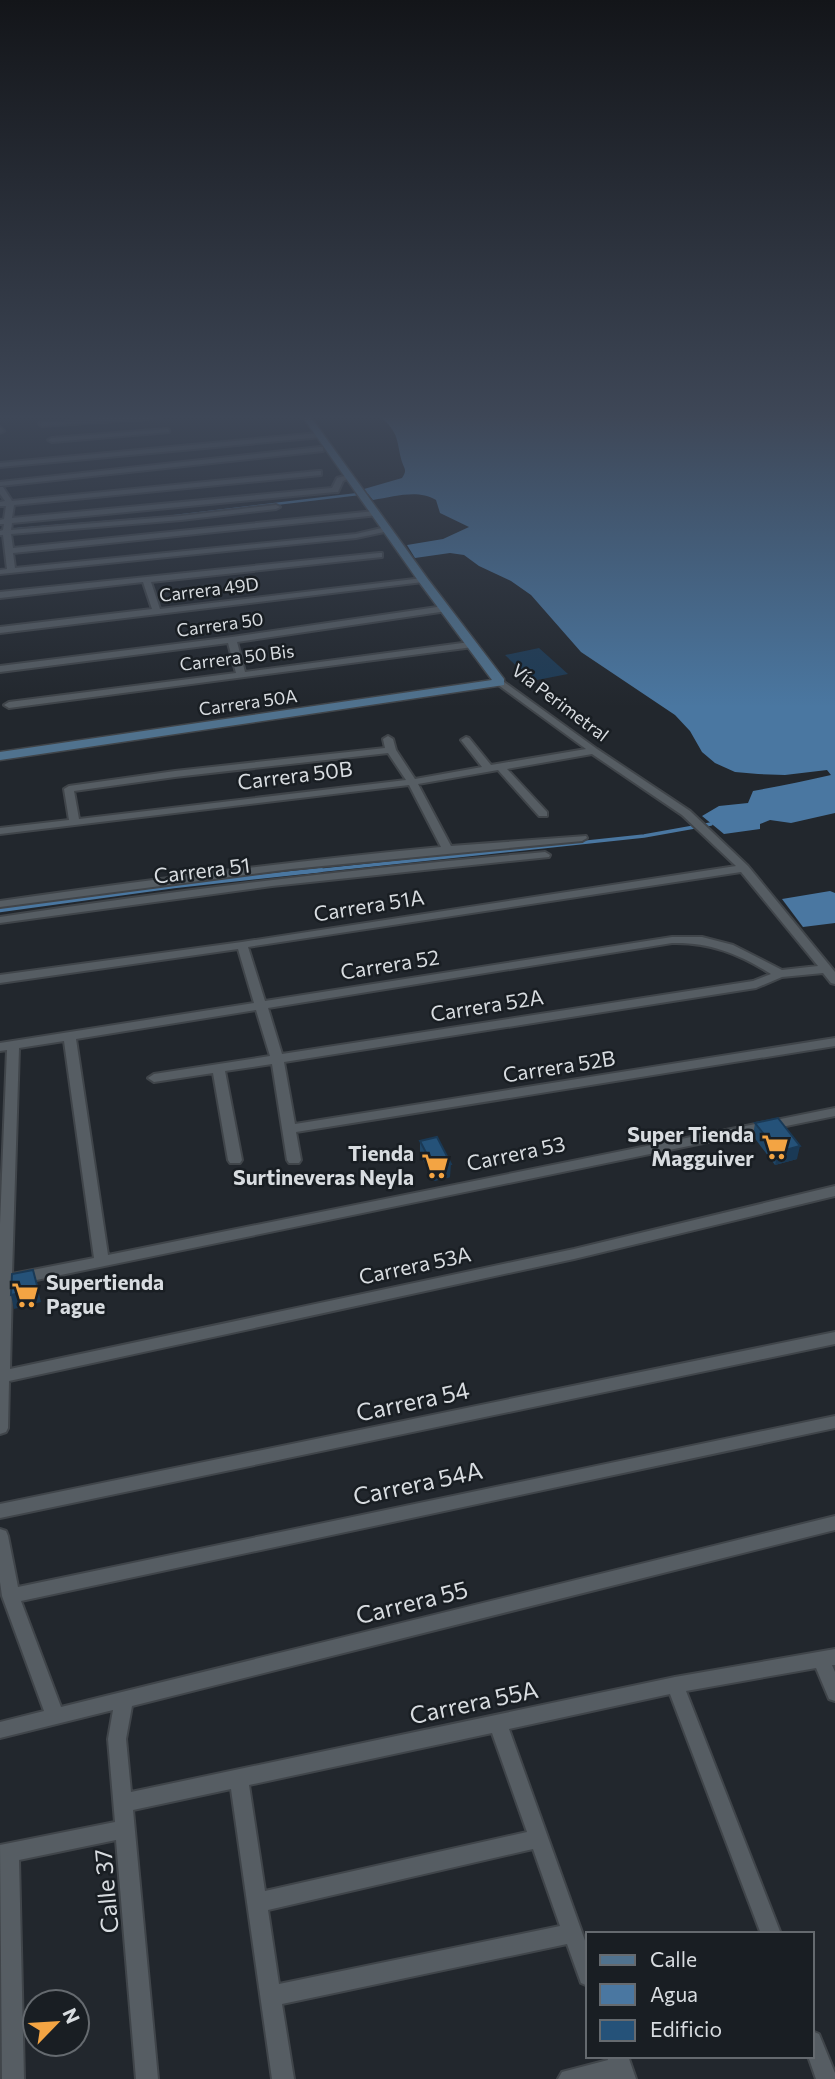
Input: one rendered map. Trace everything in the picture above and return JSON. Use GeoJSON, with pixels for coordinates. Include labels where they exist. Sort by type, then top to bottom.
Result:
{"type":"FeatureCollection","features":[{"type":"Feature","properties":{"kind":"street"},"geometry":{"type":"LineString","coordinates":[[11,571],[11,553],[4,533],[4,522],[97,513]]}},
{"type":"Feature","properties":{"kind":"street"},"geometry":{"type":"LineString","coordinates":[[4,533],[228,513]]}},
{"type":"Feature","properties":{"kind":"street"},"geometry":{"type":"LineString","coordinates":[[0,556],[375,513]]}},
{"type":"Feature","properties":{"kind":"street","name":"Vía Perimetral"},"geometry":{"type":"LineString","coordinates":[[375,513],[470,645],[500,682],[594,751],[686,813],[744,868],[835,980]]}},
{"type":"Feature","properties":{"kind":"street"},"geometry":{"type":"LineString","coordinates":[[62,527],[66,547]]}},
{"type":"Feature","properties":{"kind":"street"},"geometry":{"type":"LineString","coordinates":[[0,572],[356,536],[386,529]]}},
{"type":"Feature","properties":{"kind":"street"},"geometry":{"type":"LineString","coordinates":[[0,595],[379,555]]}},
{"type":"Feature","properties":{"kind":"street"},"geometry":{"type":"LineString","coordinates":[[146,580],[157,612]]}},
{"type":"Feature","properties":{"kind":"street","name":"Carrera 49D"},"geometry":{"type":"LineString","coordinates":[[0,630],[423,580]]}},
{"type":"Feature","properties":{"kind":"street","name":"Carrera 50"},"geometry":{"type":"LineString","coordinates":[[0,669],[232,640],[444,609]]}},
{"type":"Feature","properties":{"kind":"street"},"geometry":{"type":"LineString","coordinates":[[232,640],[241,673]]}},
{"type":"Feature","properties":{"kind":"street","name":"Carrera 50 Bis"},"geometry":{"type":"LineString","coordinates":[[9,705],[470,645]]}},
{"type":"Feature","properties":{"kind":"street","name":"Carrera 50A"},"geometry":{"type":"LineString","coordinates":[[0,756],[251,721],[500,682]]}},
{"type":"Feature","properties":{"kind":"street"},"geometry":{"type":"LineString","coordinates":[[467,740],[542,814]]}},
{"type":"Feature","properties":{"kind":"street"},"geometry":{"type":"LineString","coordinates":[[74,821],[69,789],[390,744],[447,849]]}},
{"type":"Feature","properties":{"kind":"street","name":"Carrera 50B"},"geometry":{"type":"LineString","coordinates":[[0,831],[412,782],[594,751]]}},
{"type":"Feature","properties":{"kind":"street"},"geometry":{"type":"LineString","coordinates":[[0,904],[177,878],[447,849],[582,838]]}},
{"type":"Feature","properties":{"kind":"street","name":"Carrera 51"},"geometry":{"type":"LineString","coordinates":[[0,920],[169,894],[409,866],[545,855]]}},
{"type":"Feature","properties":{"kind":"street","name":"Carrera 51A"},"geometry":{"type":"LineString","coordinates":[[0,979],[744,868]]}},
{"type":"Feature","properties":{"kind":"street","name":"Carrera 52"},"geometry":{"type":"LineString","coordinates":[[6,1046],[690,938],[729,946],[780,974]]}},
{"type":"Feature","properties":{"kind":"street"},"geometry":{"type":"LineString","coordinates":[[242,945],[277,1058],[294,1160]]}},
{"type":"Feature","properties":{"kind":"street","name":"Carrera 52A"},"geometry":{"type":"LineString","coordinates":[[154,1078],[756,984],[780,974],[826,969]]}},
{"type":"Feature","properties":{"kind":"street"},"geometry":{"type":"LineString","coordinates":[[69,1036],[102,1262]]}},
{"type":"Feature","properties":{"kind":"street","name":"Carrera 52B"},"geometry":{"type":"LineString","coordinates":[[289,1129],[835,1042]]}},
{"type":"Feature","properties":{"kind":"street"},"geometry":{"type":"LineString","coordinates":[[0,1428],[3,1376],[6,1046]]}},
{"type":"Feature","properties":{"kind":"street"},"geometry":{"type":"LineString","coordinates":[[218,1068],[235,1160]]}},
{"type":"Feature","properties":{"kind":"street","name":"Carrera 53"},"geometry":{"type":"LineString","coordinates":[[3,1282],[670,1143],[835,1112]]}},
{"type":"Feature","properties":{"kind":"street","name":"Carrera 53A"},"geometry":{"type":"LineString","coordinates":[[3,1376],[574,1254],[835,1192]]}},
{"type":"Feature","properties":{"kind":"street","name":"Carrera 54"},"geometry":{"type":"LineString","coordinates":[[0,1511],[835,1338]]}},
{"type":"Feature","properties":{"kind":"street","name":"Carrera 54A"},"geometry":{"type":"LineString","coordinates":[[11,1596],[835,1422]]}},
{"type":"Feature","properties":{"kind":"street","name":"Carrera 55"},"geometry":{"type":"LineString","coordinates":[[0,1730],[835,1523]]}},
{"type":"Feature","properties":{"kind":"street"},"geometry":{"type":"LineString","coordinates":[[0,1536],[11,1596],[55,1716]]}},
{"type":"Feature","properties":{"kind":"street"},"geometry":{"type":"LineString","coordinates":[[828,1658],[835,1693]]}},
{"type":"Feature","properties":{"kind":"street","name":"Carrera 55A"},"geometry":{"type":"LineString","coordinates":[[124,1803],[675,1685],[828,1658]]}},
{"type":"Feature","properties":{"kind":"street"},"geometry":{"type":"LineString","coordinates":[[675,1685],[770,1932]]}},
{"type":"Feature","properties":{"kind":"street","name":"Calle 37"},"geometry":{"type":"LineString","coordinates":[[124,1699],[117,1739],[147,2079]]}},
{"type":"Feature","properties":{"kind":"street"},"geometry":{"type":"LineString","coordinates":[[498,1723],[586,1970]]}},
{"type":"Feature","properties":{"kind":"street"},"geometry":{"type":"LineString","coordinates":[[239,1777],[283,2079]]}},
{"type":"Feature","properties":{"kind":"street"},"geometry":{"type":"LineString","coordinates":[[13,2079],[4,1854],[126,1829]]}},
{"type":"Feature","properties":{"kind":"street"},"geometry":{"type":"LineString","coordinates":[[256,1903],[540,1838]]}},
{"type":"Feature","properties":{"kind":"street"},"geometry":{"type":"LineString","coordinates":[[270,1996],[573,1933]]}},
{"type":"Feature","properties":{"kind":"street"},"geometry":{"type":"LineString","coordinates":[[814,2046],[827,2079]]}},
{"type":"Feature","properties":{"kind":"street"},"geometry":{"type":"LineString","coordinates":[[569,2079],[621,2068]]}},
{"type":"Feature","properties":{"kind":"shaded area"},"geometry":{"type":"Polygon","coordinates":[[[539,648],[568,674],[532,681],[505,655],[539,648]]]}},
{"type":"Feature","properties":{"kind":"water"},"geometry":{"type":"Polygon","coordinates":[[[440,513],[835,513],[835,813],[791,823],[770,820],[760,824],[760,829],[724,834],[702,816],[719,806],[748,803],[753,791],[831,775],[827,770],[785,775],[735,772],[715,763],[702,752],[690,731],[675,715],[581,652],[531,595],[464,555],[450,553],[415,558],[407,545],[443,539],[469,527],[440,513]]]}},
{"type":"Feature","properties":{"kind":"water"},"geometry":{"type":"Polygon","coordinates":[[[830,891],[835,893],[835,923],[803,927],[782,899],[830,891]]]}},
{"type":"Feature","properties":{"kind":"building"},"geometry":{"type":"Polygon","coordinates":[[[778,1118],[800,1146],[778,1152],[755,1123],[778,1118]]]}},
{"type":"Feature","properties":{"kind":"building"},"geometry":{"type":"Polygon","coordinates":[[[437,1137],[451,1164],[434,1168],[420,1141],[437,1137]]]}},
{"type":"Feature","properties":{"kind":"building"},"geometry":{"type":"Polygon","coordinates":[[[33,1270],[38,1289],[11,1295],[12,1274],[33,1270]]]}},
{"type":"Feature","properties":{"kind":"waterway"},"geometry":{"type":"LineString","coordinates":[[18,529],[200,513]]}},
{"type":"Feature","properties":{"kind":"waterway"},"geometry":{"type":"LineString","coordinates":[[305,872],[644,836],[711,824]]}},
{"type":"Feature","properties":{"kind":"waterway"},"geometry":{"type":"LineString","coordinates":[[0,910],[174,886],[321,870]]}},
{"type":"Feature","properties":{"kind":"place","name":"Super Tienda Magguiver"},"geometry":{"type":"Point","coordinates":[775,1147]}},
{"type":"Feature","properties":{"kind":"place","name":"Tienda Surtineveras Neyla"},"geometry":{"type":"Point","coordinates":[435,1166]}},
{"type":"Feature","properties":{"kind":"place","name":"Supertienda Pague"},"geometry":{"type":"Point","coordinates":[25,1295]}}]}
